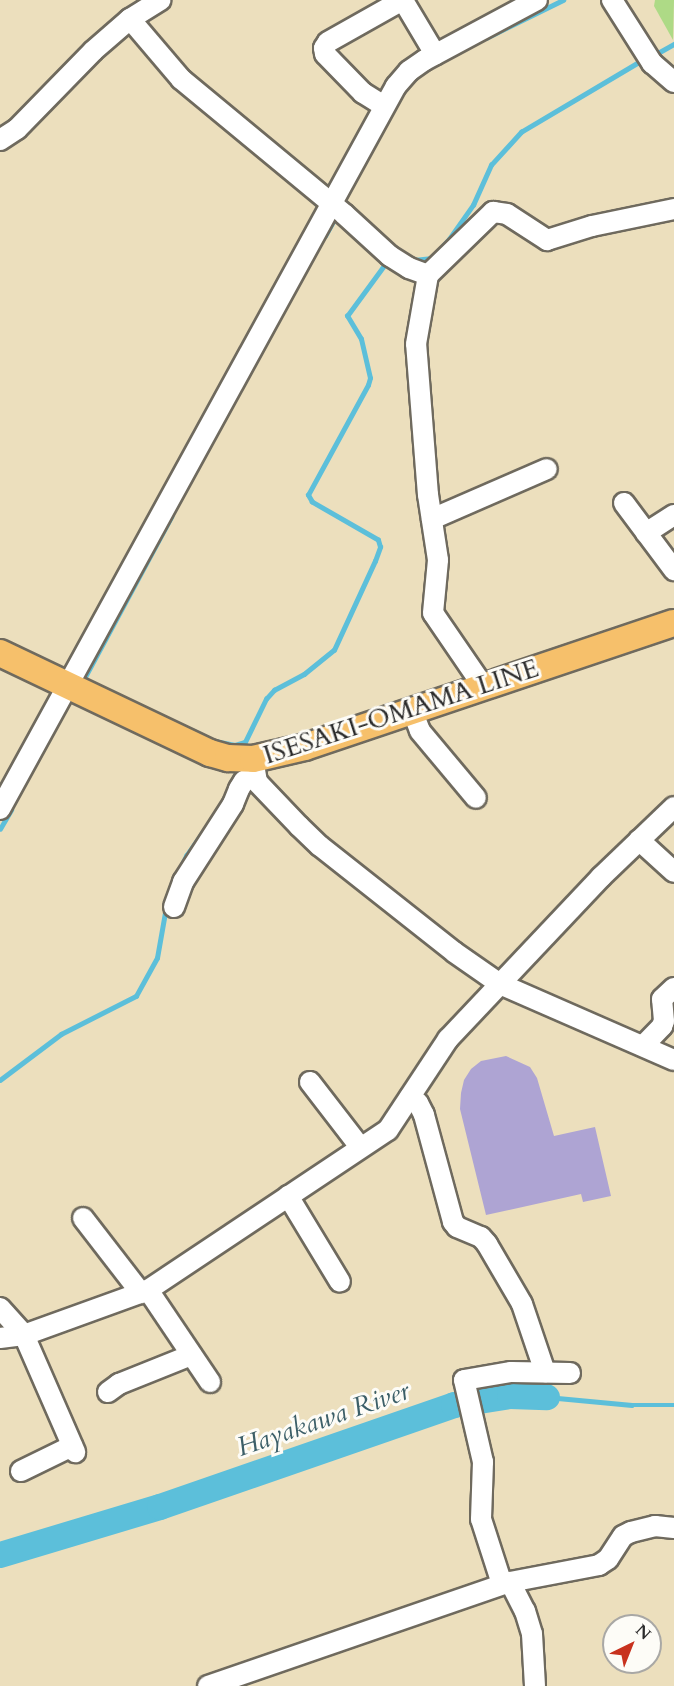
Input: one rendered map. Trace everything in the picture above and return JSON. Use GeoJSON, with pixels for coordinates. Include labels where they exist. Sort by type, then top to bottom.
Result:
{"type":"FeatureCollection","features":[{"type":"Feature","properties":{"kind":"main road","name":"ISESAKI-OMAMA LINE"},"geometry":{"type":"LineString","coordinates":[[0,653],[210,753],[254,767],[412,710],[674,623]]}},
{"type":"Feature","properties":{"kind":"street"},"geometry":{"type":"LineString","coordinates":[[0,140],[17,129],[68,75],[130,20],[160,0]]}},
{"type":"Feature","properties":{"kind":"street"},"geometry":{"type":"LineString","coordinates":[[0,809],[384,106],[401,79],[435,54],[537,0]]}},
{"type":"Feature","properties":{"kind":"street"},"geometry":{"type":"LineString","coordinates":[[612,0],[652,63],[674,82]]}},
{"type":"Feature","properties":{"kind":"street"},"geometry":{"type":"LineString","coordinates":[[384,106],[363,93],[325,54],[324,48],[328,42],[399,2],[404,2],[435,54]]}},
{"type":"Feature","properties":{"kind":"street"},"geometry":{"type":"LineString","coordinates":[[130,20],[181,79],[332,203],[390,256],[409,268],[428,275]]}},
{"type":"Feature","properties":{"kind":"street"},"geometry":{"type":"LineString","coordinates":[[483,686],[433,613],[438,560],[432,519],[416,344],[428,275],[493,212],[507,214],[547,240],[592,226],[674,209]]}},
{"type":"Feature","properties":{"kind":"street"},"geometry":{"type":"LineString","coordinates":[[432,519],[547,469]]}},
{"type":"Feature","properties":{"kind":"street"},"geometry":{"type":"LineString","coordinates":[[624,503],[674,570]]}},
{"type":"Feature","properties":{"kind":"street"},"geometry":{"type":"LineString","coordinates":[[646,533],[674,516]]}},
{"type":"Feature","properties":{"kind":"street"},"geometry":{"type":"LineString","coordinates":[[412,710],[420,731],[476,798]]}},
{"type":"Feature","properties":{"kind":"street"},"geometry":{"type":"LineString","coordinates":[[174,907],[183,882],[254,767],[274,801],[320,846],[365,879],[454,952],[500,984],[674,1060]]}},
{"type":"Feature","properties":{"kind":"street"},"geometry":{"type":"LineString","coordinates":[[0,1338],[24,1335],[144,1291],[388,1130],[435,1055],[500,984],[639,840],[674,807]]}},
{"type":"Feature","properties":{"kind":"street"},"geometry":{"type":"LineString","coordinates":[[639,840],[674,872]]}},
{"type":"Feature","properties":{"kind":"street"},"geometry":{"type":"LineString","coordinates":[[643,1047],[662,1026],[664,1020],[662,999],[674,988]]}},
{"type":"Feature","properties":{"kind":"street"},"geometry":{"type":"LineString","coordinates":[[310,1082],[360,1147]]}},
{"type":"Feature","properties":{"kind":"street"},"geometry":{"type":"LineString","coordinates":[[410,1097],[418,1103],[424,1115],[453,1222],[457,1227],[481,1237],[487,1244],[522,1305],[545,1372]]}},
{"type":"Feature","properties":{"kind":"street"},"geometry":{"type":"LineString","coordinates":[[288,1196],[340,1281]]}},
{"type":"Feature","properties":{"kind":"street"},"geometry":{"type":"LineString","coordinates":[[83,1218],[144,1291],[210,1382]]}},
{"type":"Feature","properties":{"kind":"street"},"geometry":{"type":"LineString","coordinates":[[0,1308],[24,1335],[74,1449],[21,1471]]}},
{"type":"Feature","properties":{"kind":"street"},"geometry":{"type":"LineString","coordinates":[[108,1392],[119,1384],[191,1355]]}},
{"type":"Feature","properties":{"kind":"street"},"geometry":{"type":"LineString","coordinates":[[535,1686],[532,1634],[525,1611],[506,1583],[482,1519],[480,1499],[484,1483],[483,1462],[464,1380],[479,1376],[545,1372],[570,1373]]}},
{"type":"Feature","properties":{"kind":"street"},"geometry":{"type":"LineString","coordinates":[[208,1686],[506,1583],[599,1565],[609,1559],[619,1541],[631,1532],[655,1526],[674,1528]]}},
{"type":"Feature","properties":{"kind":"green space"},"geometry":{"type":"Polygon","coordinates":[[[655,0],[674,0],[673,40],[654,6],[655,0]]]}},
{"type":"Feature","properties":{"kind":"building"},"geometry":{"type":"Polygon","coordinates":[[[506,1056],[530,1067],[537,1078],[554,1136],[595,1127],[611,1196],[583,1202],[581,1194],[486,1215],[460,1109],[461,1093],[464,1080],[471,1069],[481,1061],[506,1056]]]}},
{"type":"Feature","properties":{"kind":"waterway"},"geometry":{"type":"LineString","coordinates":[[486,38],[563,0]]}},
{"type":"Feature","properties":{"kind":"waterway"},"geometry":{"type":"LineString","coordinates":[[656,54],[674,44]]}},
{"type":"Feature","properties":{"kind":"waterway"},"geometry":{"type":"LineString","coordinates":[[414,260],[432,258],[449,239],[473,205],[491,165],[521,132],[639,62]]}},
{"type":"Feature","properties":{"kind":"waterway"},"geometry":{"type":"LineString","coordinates":[[325,236],[334,220]]}},
{"type":"Feature","properties":{"kind":"waterway"},"geometry":{"type":"LineString","coordinates":[[192,730],[215,741],[235,745],[245,742],[266,699],[274,690],[304,674],[334,650],[375,561],[380,547],[378,540],[312,502],[308,495],[368,385],[370,378],[361,339],[347,316],[386,263]]}},
{"type":"Feature","properties":{"kind":"waterway"},"geometry":{"type":"LineString","coordinates":[[85,677],[171,517]]}},
{"type":"Feature","properties":{"kind":"waterway"},"geometry":{"type":"LineString","coordinates":[[230,787],[235,775]]}},
{"type":"Feature","properties":{"kind":"waterway"},"geometry":{"type":"LineString","coordinates":[[0,829],[11,810]]}},
{"type":"Feature","properties":{"kind":"waterway"},"geometry":{"type":"LineString","coordinates":[[179,871],[186,856],[208,825]]}},
{"type":"Feature","properties":{"kind":"waterway"},"geometry":{"type":"LineString","coordinates":[[0,1080],[61,1034],[136,996],[157,958],[166,907]]}},
{"type":"Feature","properties":{"kind":"waterway","name":"Hayakawa River"},"geometry":{"type":"LineString","coordinates":[[0,1555],[160,1507],[454,1405],[510,1396],[547,1397]]}},
{"type":"Feature","properties":{"kind":"waterway","name":"Hayakawa River"},"geometry":{"type":"LineString","coordinates":[[547,1397],[632,1405],[674,1405]]}}]}
